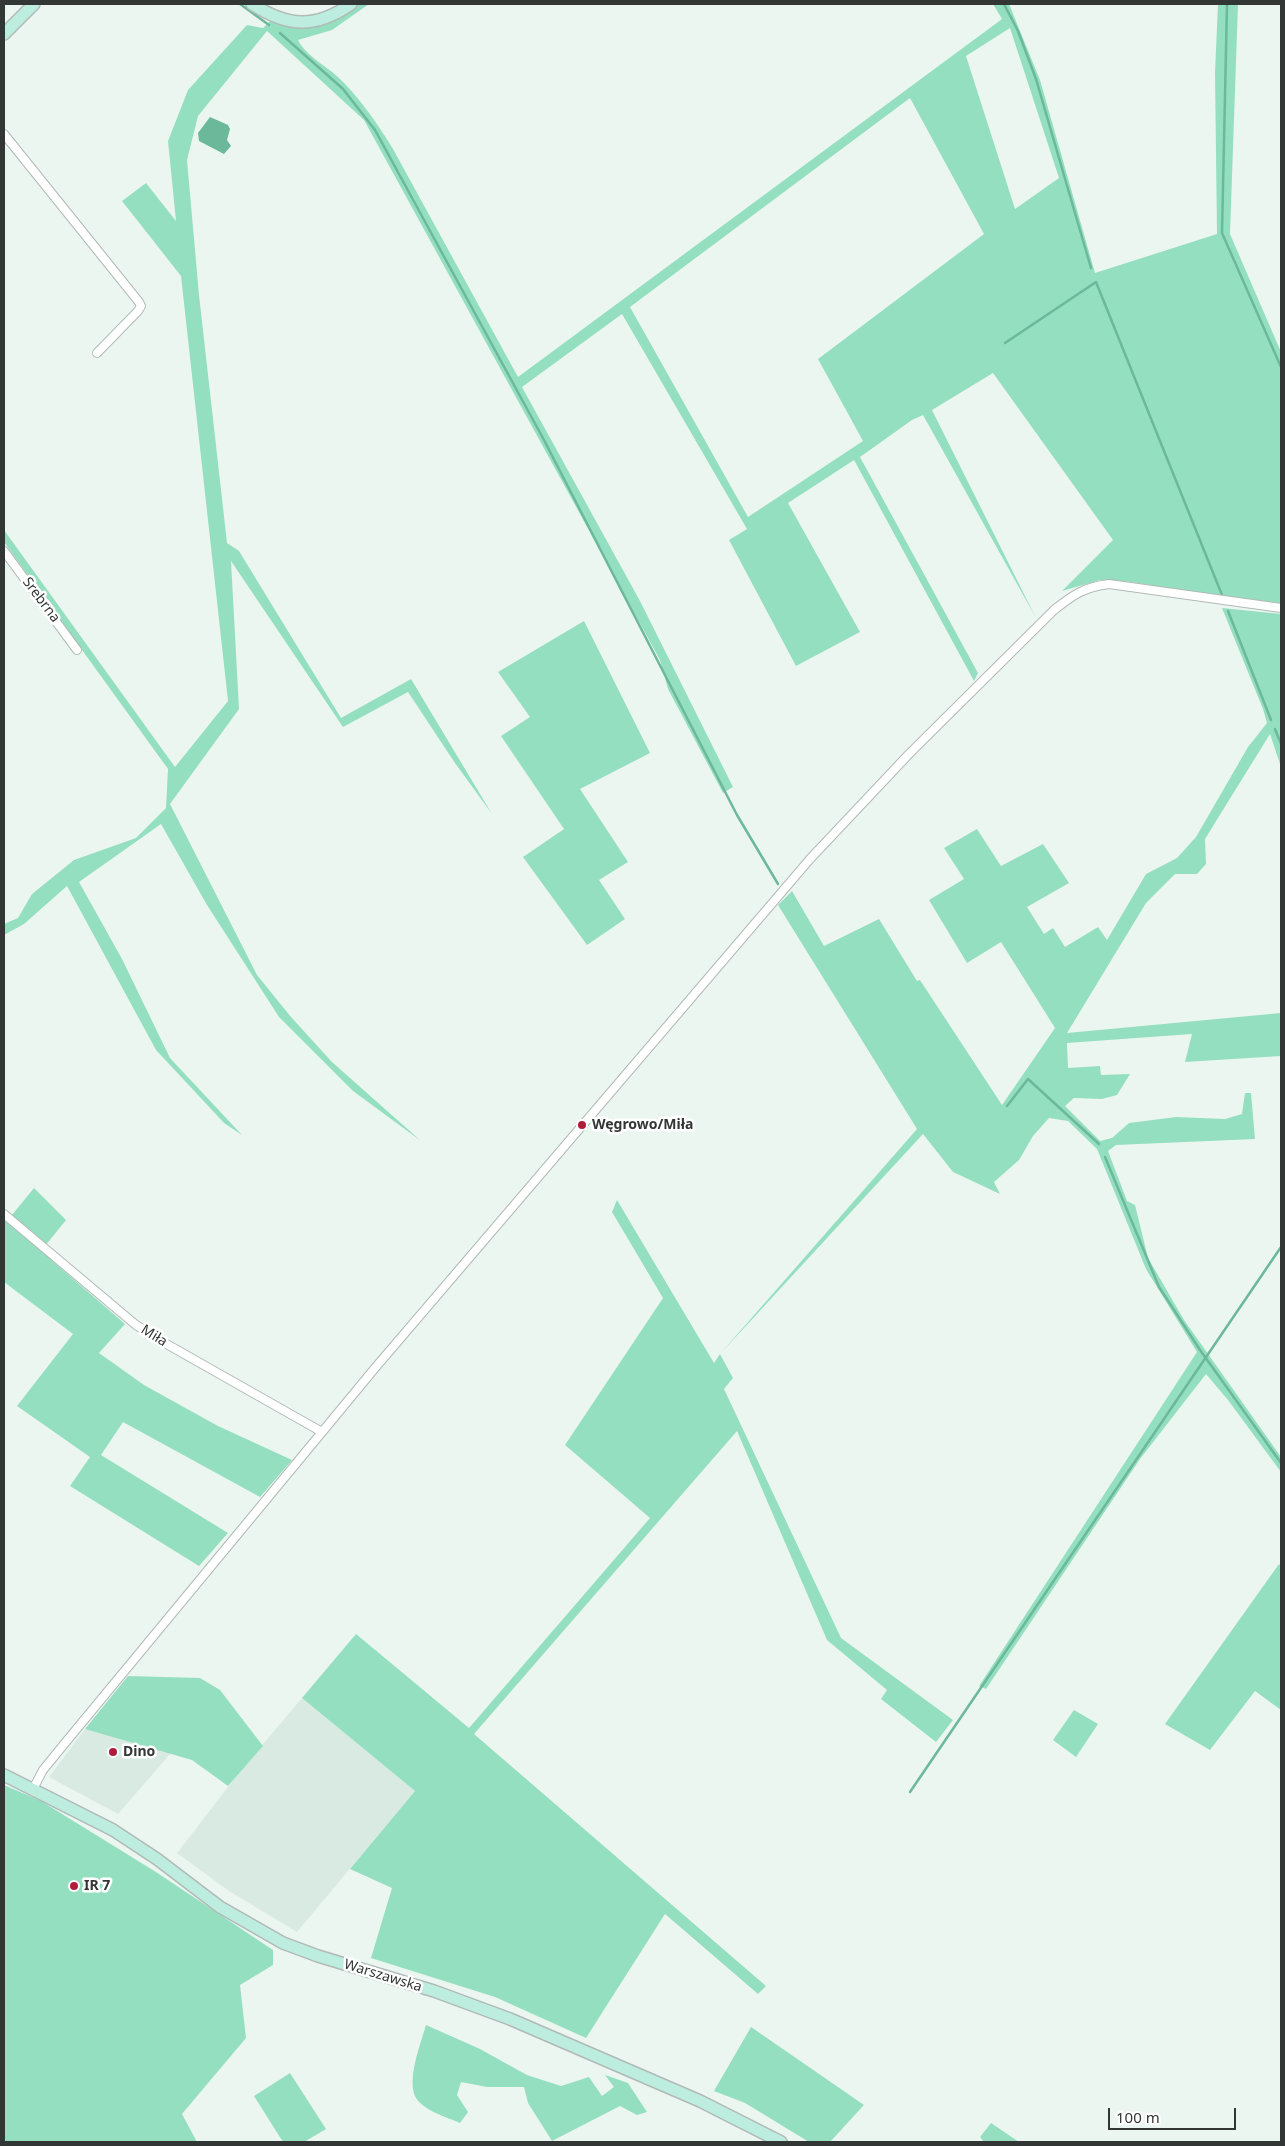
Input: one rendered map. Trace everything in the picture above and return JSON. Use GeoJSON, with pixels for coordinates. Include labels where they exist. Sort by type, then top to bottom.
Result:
{"type":"FeatureCollection","features":[{"type":"Feature","properties":{"kind":"main road"},"geometry":{"type":"LineString","coordinates":[[4,34],[34,4]]}},
{"type":"Feature","properties":{"kind":"main road"},"geometry":{"type":"LineString","coordinates":[[252,4],[280,20],[302,22],[326,18],[351,4]]}},
{"type":"Feature","properties":{"kind":"main road","name":"Warszawska"},"geometry":{"type":"LineString","coordinates":[[4,1775],[113,1830],[157,1859],[220,1907],[283,1942],[318,1956],[434,1991],[510,2018],[700,2101],[781,2142]]}},
{"type":"Feature","properties":{"kind":"street"},"geometry":{"type":"LineString","coordinates":[[4,134],[141,306],[97,353]]}},
{"type":"Feature","properties":{"kind":"street","name":"Srebrna"},"geometry":{"type":"LineString","coordinates":[[4,551],[77,650]]}},
{"type":"Feature","properties":{"kind":"street"},"geometry":{"type":"LineString","coordinates":[[33,1789],[43,1770],[322,1432],[810,859],[909,754],[1054,610],[1070,597],[1090,586],[1108,584],[1281,608]]}},
{"type":"Feature","properties":{"kind":"street","name":"Miła"},"geometry":{"type":"LineString","coordinates":[[4,1214],[136,1324],[162,1342],[322,1432]]}},
{"type":"Feature","properties":{"kind":"shaded area"},"geometry":{"type":"Polygon","coordinates":[[[345,4],[369,4],[332,30],[298,40],[311,56],[346,85],[381,130],[518,377],[1002,19],[993,4],[1009,4],[1040,80],[1095,273],[1217,234],[1215,72],[1218,4],[1238,4],[1230,234],[1281,352],[1281,604],[1228,598],[1131,582],[1100,580],[1062,591],[1113,540],[993,373],[932,410],[1036,618],[923,415],[912,420],[860,457],[978,673],[974,681],[854,460],[788,503],[860,632],[796,666],[729,540],[747,529],[622,314],[522,387],[640,601],[733,787],[723,793],[668,689],[660,660],[364,120],[267,31],[198,116],[187,160],[199,295],[227,543],[239,551],[341,718],[411,679],[492,814],[455,763],[408,692],[343,727],[231,561],[239,709],[170,804],[257,975],[291,1017],[332,1062],[421,1141],[353,1091],[279,1017],[207,905],[161,824],[79,882],[122,959],[170,1058],[242,1135],[224,1123],[156,1050],[67,886],[24,924],[4,935],[4,924],[18,918],[32,894],[74,860],[136,838],[166,808],[168,769],[4,542],[4,530],[175,767],[228,701],[181,276],[122,201],[146,183],[176,221],[168,141],[188,90],[247,25],[263,28],[276,15],[299,23],[345,4]],[[1010,28],[966,56],[1015,209],[1059,178],[1010,28]],[[910,98],[630,307],[748,517],[863,441],[818,359],[984,234],[910,98]]]}},
{"type":"Feature","properties":{"kind":"shaded area"},"geometry":{"type":"Polygon","coordinates":[[[210,117],[228,125],[230,129],[227,140],[231,146],[224,154],[199,141],[198,133],[210,117]]]}},
{"type":"Feature","properties":{"kind":"shaded area"},"geometry":{"type":"Polygon","coordinates":[[[1222,608],[1281,614],[1281,767],[1270,734],[1205,839],[1206,864],[1197,874],[1175,874],[1146,903],[1067,1033],[1281,1013],[1281,1056],[1185,1062],[1192,1034],[1067,1043],[1068,1068],[1100,1066],[1101,1075],[1130,1074],[1117,1095],[1102,1099],[1074,1098],[1065,1106],[1100,1141],[1112,1138],[1129,1123],[1176,1117],[1225,1119],[1242,1114],[1245,1093],[1251,1093],[1255,1139],[1116,1145],[1108,1151],[1127,1201],[1135,1205],[1148,1258],[1184,1320],[1281,1457],[1281,1472],[1228,1400],[1206,1374],[1140,1459],[986,1689],[979,1686],[1197,1352],[1146,1269],[1097,1149],[1068,1121],[1049,1118],[1033,1136],[1019,1160],[994,1182],[1000,1194],[953,1172],[923,1134],[720,1354],[917,1129],[778,905],[792,891],[824,946],[879,919],[917,981],[920,980],[1002,1105],[1055,1028],[1001,942],[967,963],[929,900],[964,879],[944,848],[977,829],[1001,866],[1043,844],[1069,883],[1027,907],[1044,934],[1053,928],[1065,947],[1098,927],[1107,940],[1146,874],[1177,858],[1196,837],[1248,747],[1267,723],[1222,608]]]}},
{"type":"Feature","properties":{"kind":"shaded area"},"geometry":{"type":"Polygon","coordinates":[[[584,621],[650,753],[580,789],[628,862],[599,880],[625,919],[587,945],[523,857],[564,829],[501,736],[530,717],[498,672],[584,621]]]}},
{"type":"Feature","properties":{"kind":"shaded area"},"geometry":{"type":"Polygon","coordinates":[[[34,1188],[66,1220],[41,1251],[125,1324],[99,1353],[144,1385],[218,1426],[292,1460],[260,1497],[123,1422],[101,1455],[228,1533],[199,1566],[70,1486],[90,1457],[17,1406],[73,1334],[4,1282],[4,1218],[7,1221],[34,1188]]]}},
{"type":"Feature","properties":{"kind":"shaded area"},"geometry":{"type":"Polygon","coordinates":[[[617,1200],[714,1363],[720,1354],[733,1378],[724,1389],[841,1638],[953,1720],[936,1742],[881,1699],[887,1690],[827,1640],[737,1431],[474,1734],[766,1986],[758,1994],[665,1914],[586,2038],[495,1997],[371,1958],[392,1888],[350,1869],[415,1791],[302,1698],[356,1634],[469,1728],[650,1518],[565,1445],[663,1298],[612,1212],[617,1200]]]}},
{"type":"Feature","properties":{"kind":"shaded area"},"geometry":{"type":"Polygon","coordinates":[[[1279,1564],[1281,1566],[1281,1710],[1255,1691],[1210,1750],[1165,1724],[1279,1564]]]}},
{"type":"Feature","properties":{"kind":"shaded area"},"geometry":{"type":"Polygon","coordinates":[[[128,1676],[200,1678],[220,1690],[263,1746],[228,1786],[192,1760],[85,1729],[128,1676]]]}},
{"type":"Feature","properties":{"kind":"shaded area"},"geometry":{"type":"Polygon","coordinates":[[[302,1698],[415,1791],[297,1932],[229,1891],[177,1853],[242,1769],[302,1698]]]}},
{"type":"Feature","properties":{"kind":"shaded area"},"geometry":{"type":"Polygon","coordinates":[[[1074,1710],[1098,1724],[1076,1757],[1053,1740],[1074,1710]]]}},
{"type":"Feature","properties":{"kind":"shaded area"},"geometry":{"type":"Polygon","coordinates":[[[85,1729],[171,1753],[118,1814],[49,1777],[85,1729]]]}},
{"type":"Feature","properties":{"kind":"shaded area"},"geometry":{"type":"Polygon","coordinates":[[[4,1785],[41,1801],[156,1872],[273,1950],[273,1965],[240,1985],[246,2038],[182,2114],[197,2142],[4,2142],[4,1785]]]}},
{"type":"Feature","properties":{"kind":"shaded area"},"geometry":{"type":"Polygon","coordinates":[[[426,2025],[480,2049],[527,2075],[561,2086],[589,2077],[602,2096],[614,2087],[605,2075],[628,2083],[647,2112],[637,2115],[620,2106],[552,2141],[528,2103],[524,2087],[487,2087],[461,2082],[457,2095],[468,2112],[460,2123],[424,2107],[416,2098],[413,2090],[415,2062],[426,2025]]]}},
{"type":"Feature","properties":{"kind":"shaded area"},"geometry":{"type":"Polygon","coordinates":[[[751,2027],[864,2105],[830,2142],[809,2142],[745,2103],[714,2091],[751,2027]]]}},
{"type":"Feature","properties":{"kind":"shaded area"},"geometry":{"type":"Polygon","coordinates":[[[290,2073],[326,2129],[304,2142],[283,2142],[254,2096],[290,2073]]]}},
{"type":"Feature","properties":{"kind":"shaded area"},"geometry":{"type":"Polygon","coordinates":[[[991,2123],[1019,2142],[984,2142],[980,2137],[991,2123]]]}},
{"type":"Feature","properties":{"kind":"waterway"},"geometry":{"type":"LineString","coordinates":[[240,4],[269,25]]}},
{"type":"Feature","properties":{"kind":"waterway"},"geometry":{"type":"LineString","coordinates":[[1004,4],[1018,31],[1036,79],[1091,268]]}},
{"type":"Feature","properties":{"kind":"waterway"},"geometry":{"type":"LineString","coordinates":[[1227,4],[1222,233],[1281,367]]}},
{"type":"Feature","properties":{"kind":"waterway"},"geometry":{"type":"LineString","coordinates":[[280,33],[343,89],[375,130],[544,440],[737,815],[778,884]]}},
{"type":"Feature","properties":{"kind":"waterway"},"geometry":{"type":"LineString","coordinates":[[1005,343],[1096,282],[1222,595]]}},
{"type":"Feature","properties":{"kind":"waterway"},"geometry":{"type":"LineString","coordinates":[[1228,611],[1271,720]]}},
{"type":"Feature","properties":{"kind":"waterway"},"geometry":{"type":"LineString","coordinates":[[1275,729],[1281,744]]}},
{"type":"Feature","properties":{"kind":"waterway"},"geometry":{"type":"LineString","coordinates":[[1007,1106],[1028,1079],[1099,1144]]}},
{"type":"Feature","properties":{"kind":"waterway"},"geometry":{"type":"LineString","coordinates":[[1105,1157],[1159,1287],[1200,1350],[1281,1463]]}},
{"type":"Feature","properties":{"kind":"waterway"},"geometry":{"type":"LineString","coordinates":[[910,1792],[1281,1247]]}},
{"type":"Feature","properties":{"kind":"place","name":"Węgrowo/Miła"},"geometry":{"type":"Point","coordinates":[582,1125]}},
{"type":"Feature","properties":{"kind":"place","name":"Dino"},"geometry":{"type":"Point","coordinates":[113,1752]}},
{"type":"Feature","properties":{"kind":"place","name":"IR 7"},"geometry":{"type":"Point","coordinates":[74,1886]}}]}
